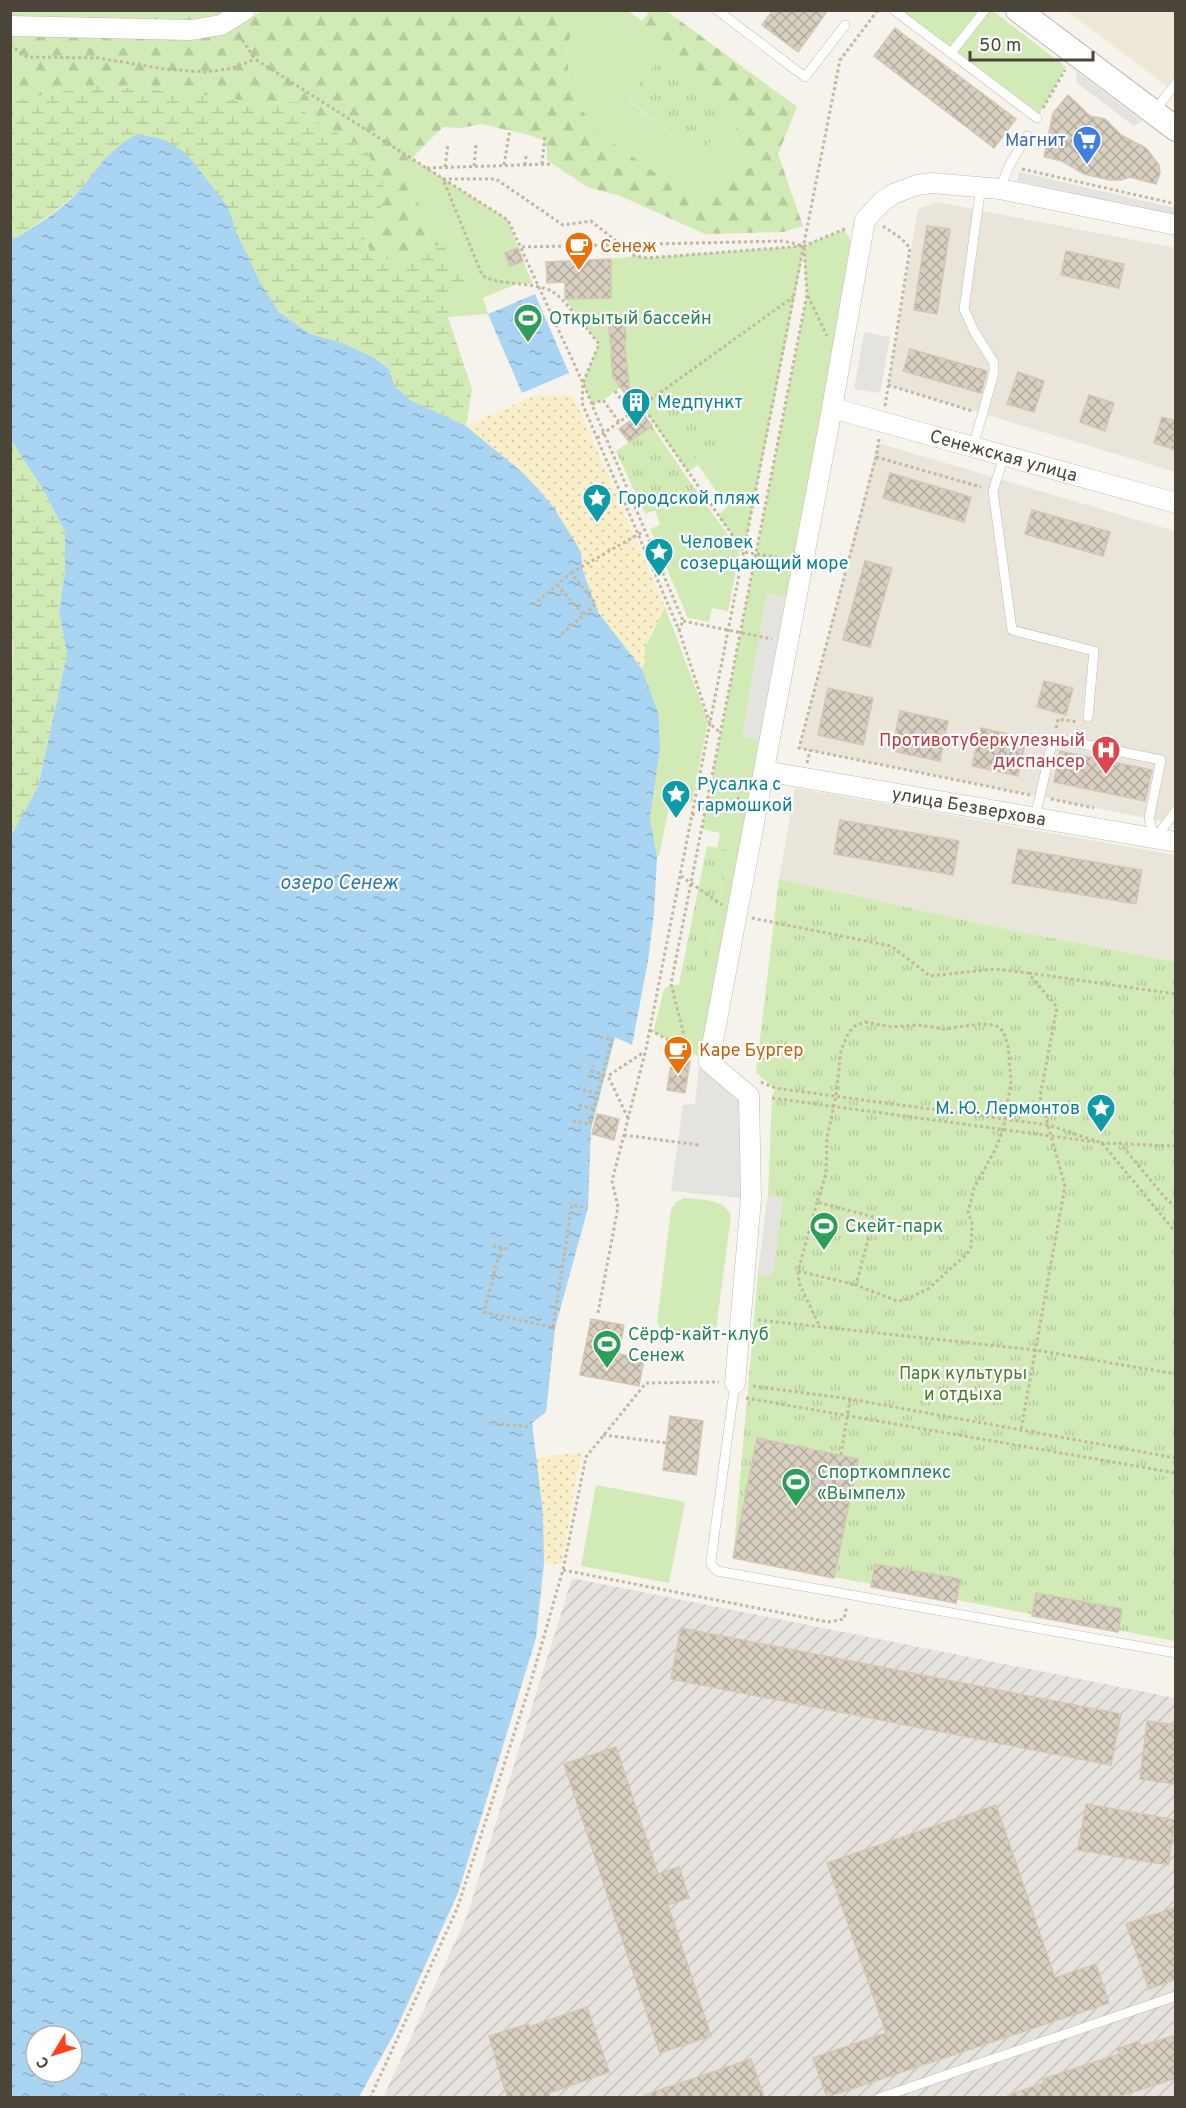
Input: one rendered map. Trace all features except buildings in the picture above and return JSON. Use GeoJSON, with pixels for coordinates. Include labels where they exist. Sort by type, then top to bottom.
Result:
{"type":"FeatureCollection","features":[{"type":"Feature","properties":{"kind":"street"},"geometry":{"type":"LineString","coordinates":[[1018,10],[1176,129]]}},
{"type":"Feature","properties":{"kind":"street"},"geometry":{"type":"LineString","coordinates":[[10,26],[191,30],[213,27],[238,16]]}},
{"type":"Feature","properties":{"kind":"street"},"geometry":{"type":"LineString","coordinates":[[734,1390],[751,1199],[748,1096],[709,1062],[867,218],[893,194],[917,185],[932,183],[990,188],[1176,225]]}},
{"type":"Feature","properties":{"kind":"street","name":"Сенежская улица"},"geometry":{"type":"LineString","coordinates":[[832,408],[1176,503]]}},
{"type":"Feature","properties":{"kind":"street","name":"улица Безверхова"},"geometry":{"type":"LineString","coordinates":[[764,771],[1176,842]]}},
{"type":"Feature","properties":{"kind":"lane"},"geometry":{"type":"LineString","coordinates":[[717,10],[805,77],[845,25]]}},
{"type":"Feature","properties":{"kind":"lane"},"geometry":{"type":"LineString","coordinates":[[894,10],[1037,118]]}},
{"type":"Feature","properties":{"kind":"lane"},"geometry":{"type":"LineString","coordinates":[[951,53],[984,10]]}},
{"type":"Feature","properties":{"kind":"lane"},"geometry":{"type":"LineString","coordinates":[[1154,112],[1176,83]]}},
{"type":"Feature","properties":{"kind":"lane"},"geometry":{"type":"LineString","coordinates":[[973,447],[994,373],[994,363],[974,331],[964,309],[990,188],[1009,166],[1027,136]]}},
{"type":"Feature","properties":{"kind":"lane"},"geometry":{"type":"LineString","coordinates":[[1004,456],[993,491],[1012,630],[1094,651],[1088,717]]}},
{"type":"Feature","properties":{"kind":"lane"},"geometry":{"type":"LineString","coordinates":[[1035,818],[1053,738],[1161,760],[1149,819],[1155,839]]}},
{"type":"Feature","properties":{"kind":"lane"},"geometry":{"type":"LineString","coordinates":[[1155,839],[1176,810]]}},
{"type":"Feature","properties":{"kind":"lane"},"geometry":{"type":"LineString","coordinates":[[734,1390],[711,1564],[717,1571],[1176,1653]]}},
{"type":"Feature","properties":{"kind":"lane"},"geometry":{"type":"LineString","coordinates":[[879,2097],[1176,1996]]}},
{"type":"Feature","properties":{"kind":"path"},"geometry":{"type":"LineString","coordinates":[[598,1313],[618,1207],[612,1182],[646,1052],[840,60],[878,10]]}},
{"type":"Feature","properties":{"kind":"path"},"geometry":{"type":"LineString","coordinates":[[238,16],[255,59],[508,220],[583,383],[683,621],[679,630]]}},
{"type":"Feature","properties":{"kind":"path"},"geometry":{"type":"LineString","coordinates":[[10,45],[27,57],[98,58],[165,69],[206,72],[234,68],[255,59]]}},
{"type":"Feature","properties":{"kind":"path"},"geometry":{"type":"LineString","coordinates":[[1037,118],[1066,67]]}},
{"type":"Feature","properties":{"kind":"path"},"geometry":{"type":"LineString","coordinates":[[504,165],[510,129]]}},
{"type":"Feature","properties":{"kind":"path"},"geometry":{"type":"LineString","coordinates":[[542,164],[545,135]]}},
{"type":"Feature","properties":{"kind":"path"},"geometry":{"type":"LineString","coordinates":[[445,167],[448,144]]}},
{"type":"Feature","properties":{"kind":"path"},"geometry":{"type":"LineString","coordinates":[[474,166],[476,145]]}},
{"type":"Feature","properties":{"kind":"path"},"geometry":{"type":"LineString","coordinates":[[525,165],[526,156]]}},
{"type":"Feature","properties":{"kind":"path"},"geometry":{"type":"LineString","coordinates":[[425,168],[552,164]]}},
{"type":"Feature","properties":{"kind":"path"},"geometry":{"type":"LineString","coordinates":[[1009,166],[1175,204]]}},
{"type":"Feature","properties":{"kind":"path"},"geometry":{"type":"LineString","coordinates":[[443,179],[496,179],[562,225],[591,221],[635,256],[647,258],[804,246],[867,218],[902,239],[910,248],[876,456],[799,748],[1094,808]]}},
{"type":"Feature","properties":{"kind":"path"},"geometry":{"type":"LineString","coordinates":[[443,179],[482,275],[489,280],[540,287],[554,292],[599,344],[583,383],[582,403],[679,630],[710,724],[721,733]]}},
{"type":"Feature","properties":{"kind":"path"},"geometry":{"type":"LineString","coordinates":[[522,247],[783,241],[804,246]]}},
{"type":"Feature","properties":{"kind":"path"},"geometry":{"type":"LineString","coordinates":[[650,1030],[688,1051],[671,984],[807,294],[804,246]]}},
{"type":"Feature","properties":{"kind":"path"},"geometry":{"type":"LineString","coordinates":[[807,294],[840,363]]}},
{"type":"Feature","properties":{"kind":"path"},"geometry":{"type":"LineString","coordinates":[[597,438],[794,296]]}},
{"type":"Feature","properties":{"kind":"path"},"geometry":{"type":"LineString","coordinates":[[888,385],[982,414]]}},
{"type":"Feature","properties":{"kind":"path"},"geometry":{"type":"LineString","coordinates":[[615,391],[631,413]]}},
{"type":"Feature","properties":{"kind":"path"},"geometry":{"type":"LineString","coordinates":[[592,404],[603,400],[619,422]]}},
{"type":"Feature","properties":{"kind":"path"},"geometry":{"type":"LineString","coordinates":[[642,405],[744,552],[803,561]]}},
{"type":"Feature","properties":{"kind":"path"},"geometry":{"type":"LineString","coordinates":[[876,456],[993,491]]}},
{"type":"Feature","properties":{"kind":"path"},"geometry":{"type":"LineString","coordinates":[[533,604],[571,573],[645,530]]}},
{"type":"Feature","properties":{"kind":"path"},"geometry":{"type":"LineString","coordinates":[[561,635],[596,604],[571,573]]}},
{"type":"Feature","properties":{"kind":"path"},"geometry":{"type":"LineString","coordinates":[[557,585],[584,615]]}},
{"type":"Feature","properties":{"kind":"path"},"geometry":{"type":"LineString","coordinates":[[683,621],[788,642]]}},
{"type":"Feature","properties":{"kind":"path"},"geometry":{"type":"LineString","coordinates":[[1053,738],[1058,719],[1080,722],[1088,717]]}},
{"type":"Feature","properties":{"kind":"path"},"geometry":{"type":"LineString","coordinates":[[692,815],[707,807],[760,793]]}},
{"type":"Feature","properties":{"kind":"path"},"geometry":{"type":"LineString","coordinates":[[680,876],[736,915],[891,946],[930,976],[995,969],[1176,994]]}},
{"type":"Feature","properties":{"kind":"path"},"geometry":{"type":"LineString","coordinates":[[1021,1430],[1065,1186],[1040,1097],[1057,1007],[1029,973]]}},
{"type":"Feature","properties":{"kind":"path"},"geometry":{"type":"LineString","coordinates":[[798,1271],[856,1285],[897,1301],[905,1300],[928,1288],[967,1254],[971,1246],[972,1222],[969,1213],[974,1188],[1003,1130],[1011,1082],[1008,1044],[1003,1031],[995,1026],[980,1024],[944,1029],[919,1025],[892,1027],[865,1022],[855,1026],[849,1032],[841,1050],[836,1096],[825,1156],[826,1174],[798,1271],[799,1283],[820,1327]]}},
{"type":"Feature","properties":{"kind":"path"},"geometry":{"type":"LineString","coordinates":[[573,1121],[590,1124],[612,1039],[599,1036]]}},
{"type":"Feature","properties":{"kind":"path"},"geometry":{"type":"LineString","coordinates":[[608,1076],[646,1052]]}},
{"type":"Feature","properties":{"kind":"path"},"geometry":{"type":"LineString","coordinates":[[590,1078],[592,1065]]}},
{"type":"Feature","properties":{"kind":"path"},"geometry":{"type":"LineString","coordinates":[[591,1071],[608,1076],[628,1118]]}},
{"type":"Feature","properties":{"kind":"path"},"geometry":{"type":"LineString","coordinates":[[753,1079],[775,1088],[1048,1125],[1102,1143],[1176,1233]]}},
{"type":"Feature","properties":{"kind":"path"},"geometry":{"type":"LineString","coordinates":[[583,1090],[598,1093]]}},
{"type":"Feature","properties":{"kind":"path"},"geometry":{"type":"LineString","coordinates":[[772,1098],[1051,1137],[1102,1143],[1176,1146]]}},
{"type":"Feature","properties":{"kind":"path"},"geometry":{"type":"LineString","coordinates":[[579,1105],[594,1109]]}},
{"type":"Feature","properties":{"kind":"path"},"geometry":{"type":"LineString","coordinates":[[624,1135],[699,1145]]}},
{"type":"Feature","properties":{"kind":"path"},"geometry":{"type":"LineString","coordinates":[[1119,1142],[1167,1200],[1176,1207]]}},
{"type":"Feature","properties":{"kind":"path"},"geometry":{"type":"LineString","coordinates":[[817,1202],[874,1217],[856,1285]]}},
{"type":"Feature","properties":{"kind":"path"},"geometry":{"type":"LineString","coordinates":[[501,1248],[484,1312],[554,1328],[572,1205],[588,1208]]}},
{"type":"Feature","properties":{"kind":"path"},"geometry":{"type":"LineString","coordinates":[[493,1246],[509,1249]]}},
{"type":"Feature","properties":{"kind":"path"},"geometry":{"type":"LineString","coordinates":[[740,1318],[1035,1350],[1176,1374]]}},
{"type":"Feature","properties":{"kind":"path"},"geometry":{"type":"LineString","coordinates":[[370,2097],[457,1909],[529,1688],[563,1570],[586,1457],[646,1383],[707,1381],[734,1390],[848,1416],[1176,1473]]}},
{"type":"Feature","properties":{"kind":"path"},"geometry":{"type":"LineString","coordinates":[[734,1390],[850,1399],[1176,1458]]}},
{"type":"Feature","properties":{"kind":"path"},"geometry":{"type":"LineString","coordinates":[[841,1455],[850,1399]]}},
{"type":"Feature","properties":{"kind":"path"},"geometry":{"type":"LineString","coordinates":[[489,1423],[532,1427]]}},
{"type":"Feature","properties":{"kind":"path"},"geometry":{"type":"LineString","coordinates":[[603,1435],[667,1443]]}},
{"type":"Feature","properties":{"kind":"path"},"geometry":{"type":"LineString","coordinates":[[563,1570],[828,1622],[844,1619],[850,1595]]}},
{"type":"Feature","properties":{"kind":"shaded area"},"geometry":{"type":"Polygon","coordinates":[[[1067,11],[1175,11],[1175,93],[1171,89],[1067,11]]]}},
{"type":"Feature","properties":{"kind":"shaded area"},"geometry":{"type":"Polygon","coordinates":[[[1076,71],[1142,121],[1134,126],[1077,83],[1076,71]]]}},
{"type":"Feature","properties":{"kind":"shaded area"},"geometry":{"type":"Polygon","coordinates":[[[1019,172],[1175,208],[1175,216],[1017,181],[1019,172]]]}},
{"type":"Feature","properties":{"kind":"shaded area"},"geometry":{"type":"Polygon","coordinates":[[[937,202],[1175,248],[1175,472],[888,385],[918,209],[937,202]]]}},
{"type":"Feature","properties":{"kind":"shaded area"},"geometry":{"type":"Polygon","coordinates":[[[864,332],[890,337],[880,393],[854,389],[864,332]]]}},
{"type":"Feature","properties":{"kind":"shaded area"},"geometry":{"type":"Polygon","coordinates":[[[878,443],[1175,531],[1175,824],[799,748],[878,443]]]}},
{"type":"Feature","properties":{"kind":"shaded area"},"geometry":{"type":"Polygon","coordinates":[[[767,594],[786,597],[763,741],[742,737],[767,594]]]}},
{"type":"Feature","properties":{"kind":"shaded area"},"geometry":{"type":"Polygon","coordinates":[[[795,788],[1175,855],[1175,962],[991,926],[779,879],[795,788]]]}},
{"type":"Feature","properties":{"kind":"shaded area"},"geometry":{"type":"Polygon","coordinates":[[[699,1066],[728,1078],[749,1096],[751,1199],[671,1191],[683,1105],[695,1104],[699,1066]]]}},
{"type":"Feature","properties":{"kind":"shaded area"},"geometry":{"type":"Polygon","coordinates":[[[768,1195],[783,1197],[773,1276],[758,1274],[768,1195]]]}},
{"type":"Feature","properties":{"kind":"shaded area"},"geometry":{"type":"Polygon","coordinates":[[[572,1578],[1175,1698],[1175,2097],[383,2098],[467,1916],[572,1578]]]}},
{"type":"Feature","properties":{"kind":"green space"},"geometry":{"type":"Polygon","coordinates":[[[11,10],[238,11],[213,22],[11,20],[11,10]]]}},
{"type":"Feature","properties":{"kind":"green space"},"geometry":{"type":"Polygon","coordinates":[[[261,11],[582,11],[573,22],[567,51],[569,83],[582,110],[604,137],[682,191],[713,195],[737,178],[738,148],[735,112],[662,55],[642,21],[650,11],[667,11],[797,107],[778,154],[803,226],[783,232],[705,234],[620,196],[587,187],[547,160],[547,149],[543,140],[481,124],[461,128],[443,127],[398,172],[445,247],[428,244],[418,258],[403,266],[370,252],[364,235],[381,210],[365,148],[309,118],[300,102],[258,103],[199,94],[98,85],[11,101],[11,31],[221,32],[244,23],[261,11]]]}},
{"type":"Feature","properties":{"kind":"green space"},"geometry":{"type":"Polygon","coordinates":[[[582,11],[628,11],[642,21],[662,55],[628,100],[698,157],[735,112],[738,148],[737,179],[713,195],[682,191],[604,137],[582,110],[569,83],[567,51],[573,22],[582,11]]]}},
{"type":"Feature","properties":{"kind":"green space"},"geometry":{"type":"Polygon","coordinates":[[[894,11],[993,11],[1066,67],[1037,118],[894,11]]]}},
{"type":"Feature","properties":{"kind":"green space"},"geometry":{"type":"Polygon","coordinates":[[[662,55],[735,112],[698,157],[628,99],[662,55]]]}},
{"type":"Feature","properties":{"kind":"green space"},"geometry":{"type":"Polygon","coordinates":[[[98,85],[199,94],[258,103],[300,102],[309,118],[365,148],[383,182],[381,210],[364,235],[370,252],[403,266],[418,258],[428,244],[445,247],[466,283],[463,293],[452,299],[448,317],[472,389],[466,426],[410,400],[394,385],[389,369],[373,357],[342,343],[310,334],[278,312],[235,232],[228,207],[210,186],[84,185],[49,216],[11,240],[11,101],[98,85]]]}},
{"type":"Feature","properties":{"kind":"green space"},"geometry":{"type":"Polygon","coordinates":[[[411,158],[508,220],[518,248],[506,253],[523,261],[533,284],[519,283],[483,298],[488,314],[448,317],[452,299],[466,282],[398,172],[411,158]]]}},
{"type":"Feature","properties":{"kind":"green space"},"geometry":{"type":"Polygon","coordinates":[[[844,230],[849,237],[852,249],[786,597],[767,594],[742,737],[763,741],[701,1058],[654,1032],[654,1029],[664,989],[677,985],[701,988],[730,851],[717,848],[720,833],[702,829],[807,294],[804,250],[744,552],[718,515],[727,507],[698,465],[688,472],[626,383],[605,399],[592,404],[583,383],[599,344],[565,299],[611,298],[611,259],[804,246],[844,230]]]}},
{"type":"Feature","properties":{"kind":"green space"},"geometry":{"type":"Polygon","coordinates":[[[690,394],[722,439],[695,458],[663,414],[690,394]]]}},
{"type":"Feature","properties":{"kind":"green space"},"geometry":{"type":"Polygon","coordinates":[[[652,426],[699,495],[645,514],[616,451],[652,426]]]}},
{"type":"Feature","properties":{"kind":"green space"},"geometry":{"type":"Polygon","coordinates":[[[11,440],[44,491],[65,532],[65,572],[59,612],[67,654],[38,787],[11,838],[13,645],[10,628],[11,440]]]}},
{"type":"Feature","properties":{"kind":"green space"},"geometry":{"type":"Polygon","coordinates":[[[699,495],[740,551],[728,611],[712,608],[709,622],[688,618],[650,529],[660,525],[655,510],[699,495]]]}},
{"type":"Feature","properties":{"kind":"green space"},"geometry":{"type":"Polygon","coordinates":[[[665,607],[708,721],[692,802],[669,807],[657,857],[650,818],[660,749],[659,715],[642,669],[645,662],[645,648],[665,607]]]}},
{"type":"Feature","properties":{"kind":"green space"},"geometry":{"type":"Polygon","coordinates":[[[707,846],[730,850],[701,989],[679,984],[707,846]]]}},
{"type":"Feature","properties":{"kind":"green space","name":"Парк культуры и отдыха"},"geometry":{"type":"Polygon","coordinates":[[[779,879],[991,926],[1175,962],[1175,1641],[733,1558],[758,1274],[768,1195],[772,1098],[775,1088],[756,1073],[779,879]]]}},
{"type":"Feature","properties":{"kind":"green space"},"geometry":{"type":"Polygon","coordinates":[[[684,1198],[718,1203],[728,1210],[731,1216],[716,1329],[713,1335],[705,1339],[667,1334],[657,1323],[671,1210],[676,1202],[684,1198]]]}},
{"type":"Feature","properties":{"kind":"green space"},"geometry":{"type":"Polygon","coordinates":[[[596,1485],[685,1502],[669,1583],[581,1566],[596,1485]]]}},
{"type":"Feature","properties":{"kind":"sand","name":"Городской пляж"},"geometry":{"type":"Polygon","coordinates":[[[535,395],[573,395],[665,607],[645,648],[645,662],[642,669],[598,612],[583,571],[581,552],[523,473],[466,426],[535,395]]]}},
{"type":"Feature","properties":{"kind":"sand"},"geometry":{"type":"Polygon","coordinates":[[[583,1452],[561,1564],[544,1563],[543,1514],[535,1458],[583,1452]]]}},
{"type":"Feature","properties":{"kind":"water","name":"озеро Сенеж"},"geometry":{"type":"Polygon","coordinates":[[[138,134],[165,140],[187,154],[228,207],[236,232],[261,284],[279,312],[310,334],[342,343],[373,357],[389,369],[394,385],[410,400],[466,426],[523,473],[554,508],[581,552],[583,571],[598,612],[642,669],[659,715],[660,749],[650,818],[657,857],[654,913],[648,961],[632,1045],[615,1037],[591,1129],[588,1208],[555,1328],[546,1412],[532,1423],[543,1514],[544,1563],[536,1638],[458,1893],[394,2034],[359,2097],[11,2097],[10,838],[38,787],[67,654],[59,612],[65,572],[65,532],[44,491],[11,440],[11,240],[43,221],[72,198],[118,147],[138,134]]]}},
{"type":"Feature","properties":{"kind":"water","name":"Открытый бассейн"},"geometry":{"type":"Polygon","coordinates":[[[535,294],[569,373],[522,393],[488,314],[535,294]]]}},
{"type":"Feature","properties":{"kind":"place","name":"Магнит"},"geometry":{"type":"Point","coordinates":[1087,166]}},
{"type":"Feature","properties":{"kind":"place","name":"Сенеж"},"geometry":{"type":"Point","coordinates":[579,272]}},
{"type":"Feature","properties":{"kind":"place","name":"Открытый бассейн"},"geometry":{"type":"Point","coordinates":[528,344]}},
{"type":"Feature","properties":{"kind":"place","name":"Медпункт"},"geometry":{"type":"Point","coordinates":[636,428]}},
{"type":"Feature","properties":{"kind":"place","name":"Городской пляж"},"geometry":{"type":"Point","coordinates":[597,524]}},
{"type":"Feature","properties":{"kind":"place","name":"Человек созерцающий море"},"geometry":{"type":"Point","coordinates":[659,578]}},
{"type":"Feature","properties":{"kind":"place","name":"Противотуберкулезный диспансер"},"geometry":{"type":"Point","coordinates":[1106,776]}},
{"type":"Feature","properties":{"kind":"place","name":"Русалка с гармошкой"},"geometry":{"type":"Point","coordinates":[676,820]}},
{"type":"Feature","properties":{"kind":"place","name":"Каре Бургер"},"geometry":{"type":"Point","coordinates":[678,1076]}},
{"type":"Feature","properties":{"kind":"place","name":"М. Ю. Лермонтов"},"geometry":{"type":"Point","coordinates":[1101,1134]}},
{"type":"Feature","properties":{"kind":"place","name":"Скейт-парк"},"geometry":{"type":"Point","coordinates":[824,1252]}},
{"type":"Feature","properties":{"kind":"place","name":"Сёрф-кайт-клуб Сенеж"},"geometry":{"type":"Point","coordinates":[607,1370]}},
{"type":"Feature","properties":{"kind":"place","name":"Спорткомплекс «Вымпел»"},"geometry":{"type":"Point","coordinates":[796,1508]}}]}
